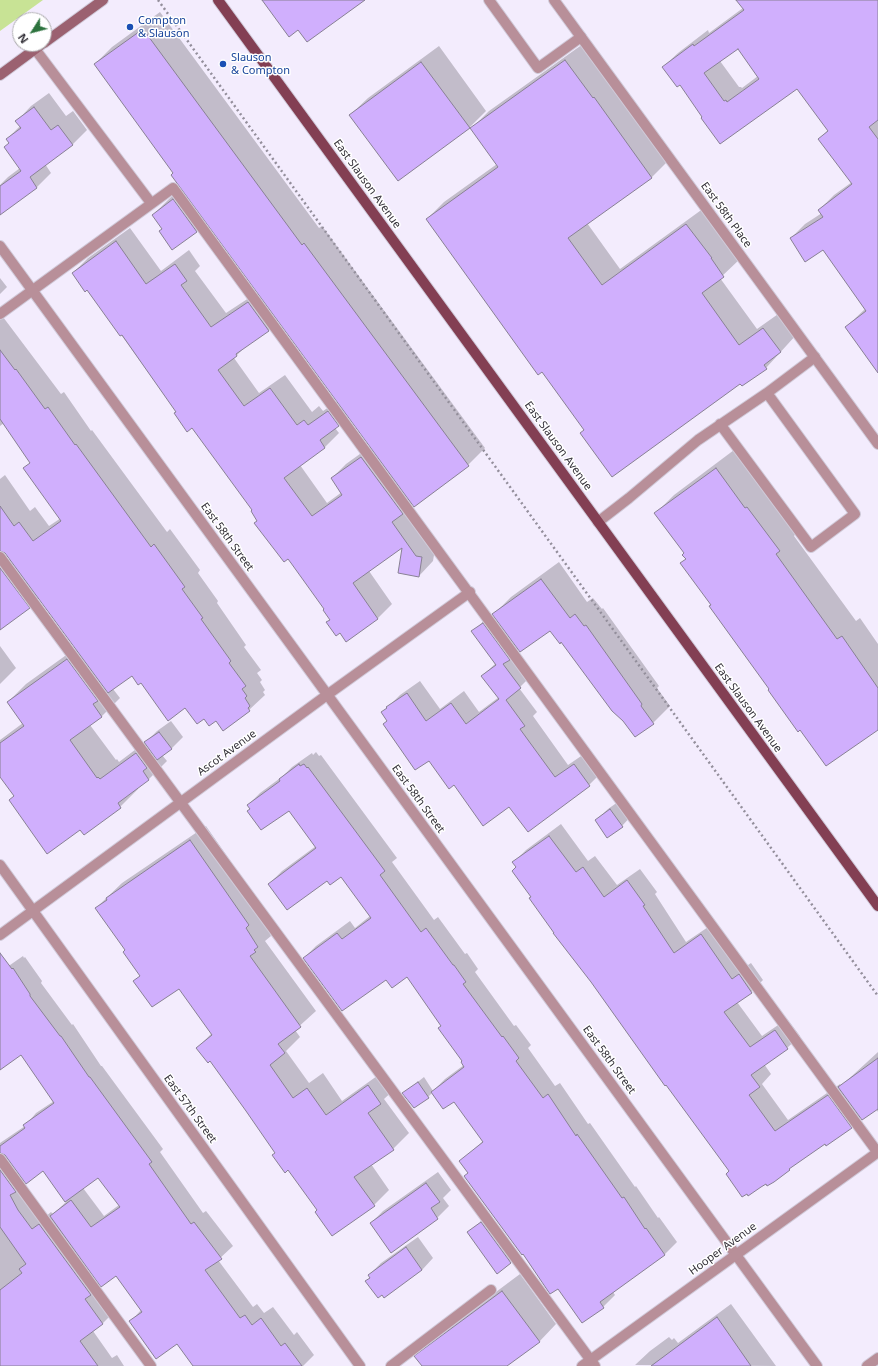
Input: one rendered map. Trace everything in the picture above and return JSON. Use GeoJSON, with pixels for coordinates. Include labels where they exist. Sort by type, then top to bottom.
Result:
{"type":"FeatureCollection","features":[{"type":"Feature","properties":{"kind":"main road"},"geometry":{"type":"LineString","coordinates":[[52,37],[103,0]]}},
{"type":"Feature","properties":{"kind":"main road","name":"East Slauson Avenue"},"geometry":{"type":"LineString","coordinates":[[218,0],[878,906]]}},
{"type":"Feature","properties":{"kind":"main road"},"geometry":{"type":"LineString","coordinates":[[0,75],[31,52]]}},
{"type":"Feature","properties":{"kind":"street"},"geometry":{"type":"LineString","coordinates":[[489,0],[538,68],[581,37]]}},
{"type":"Feature","properties":{"kind":"street","name":"East 58th Place"},"geometry":{"type":"LineString","coordinates":[[554,0],[878,444]]}},
{"type":"Feature","properties":{"kind":"street"},"geometry":{"type":"LineString","coordinates":[[46,52],[152,203]]}},
{"type":"Feature","properties":{"kind":"street"},"geometry":{"type":"LineString","coordinates":[[0,314],[173,188],[470,592],[878,1152]]}},
{"type":"Feature","properties":{"kind":"street","name":"East 58th Street"},"geometry":{"type":"LineString","coordinates":[[0,246],[736,1254],[816,1366]]}},
{"type":"Feature","properties":{"kind":"street"},"geometry":{"type":"LineString","coordinates":[[598,522],[698,440],[768,392],[814,357]]}},
{"type":"Feature","properties":{"kind":"street"},"geometry":{"type":"LineString","coordinates":[[720,424],[811,547],[856,514],[768,392]]}},
{"type":"Feature","properties":{"kind":"street"},"geometry":{"type":"LineString","coordinates":[[0,556],[181,802],[589,1364]]}},
{"type":"Feature","properties":{"kind":"street","name":"Ascot Avenue"},"geometry":{"type":"LineString","coordinates":[[0,935],[470,592]]}},
{"type":"Feature","properties":{"kind":"street","name":"East 57th Street"},"geometry":{"type":"LineString","coordinates":[[0,865],[360,1366]]}},
{"type":"Feature","properties":{"kind":"street","name":"Hooper Avenue"},"geometry":{"type":"LineString","coordinates":[[589,1364],[736,1254],[878,1152]]}},
{"type":"Feature","properties":{"kind":"street"},"geometry":{"type":"LineString","coordinates":[[0,1159],[151,1366]]}},
{"type":"Feature","properties":{"kind":"street"},"geometry":{"type":"LineString","coordinates":[[391,1366],[491,1290]]}},
{"type":"Feature","properties":{"kind":"street"},"geometry":{"type":"LineString","coordinates":[[867,1366],[878,1358]]}},
{"type":"Feature","properties":{"kind":"path"},"geometry":{"type":"LineString","coordinates":[[158,0],[878,996]]}},
{"type":"Feature","properties":{"kind":"green space"},"geometry":{"type":"Polygon","coordinates":[[[0,0],[43,0],[26,12],[12,12],[12,22],[0,31],[0,0]]]}},
{"type":"Feature","properties":{"kind":"building"},"geometry":{"type":"Polygon","coordinates":[[[262,0],[365,0],[307,42],[298,30],[289,37],[262,0]]]}},
{"type":"Feature","properties":{"kind":"building"},"geometry":{"type":"Polygon","coordinates":[[[736,0],[878,0],[878,120],[869,127],[878,139],[878,373],[845,327],[866,311],[823,250],[805,262],[790,238],[823,217],[818,210],[852,184],[818,139],[828,131],[797,89],[720,144],[680,85],[677,87],[662,67],[744,10],[736,0]],[[738,49],[704,73],[724,101],[726,100],[727,102],[759,79],[738,49]]]}},
{"type":"Feature","properties":{"kind":"building"},"geometry":{"type":"Polygon","coordinates":[[[143,29],[302,245],[304,243],[469,466],[414,507],[171,175],[173,173],[94,64],[143,29]]]}},
{"type":"Feature","properties":{"kind":"building"},"geometry":{"type":"Polygon","coordinates":[[[565,60],[593,98],[594,97],[652,178],[568,238],[602,285],[686,224],[712,258],[724,277],[702,293],[739,345],[763,328],[781,352],[764,365],[767,369],[742,386],[740,384],[612,477],[580,433],[584,430],[542,372],[538,375],[426,219],[498,167],[470,128],[565,60]]]}},
{"type":"Feature","properties":{"kind":"building"},"geometry":{"type":"Polygon","coordinates":[[[421,62],[470,128],[398,181],[349,115],[421,62]]]}},
{"type":"Feature","properties":{"kind":"building"},"geometry":{"type":"Polygon","coordinates":[[[34,107],[51,130],[58,125],[73,145],[30,177],[37,188],[0,215],[0,186],[21,171],[4,147],[9,143],[6,139],[21,128],[15,121],[34,107]]]}},
{"type":"Feature","properties":{"kind":"building"},"geometry":{"type":"Polygon","coordinates":[[[173,199],[197,232],[172,250],[159,231],[162,229],[152,215],[173,199]]]}},
{"type":"Feature","properties":{"kind":"building"},"geometry":{"type":"Polygon","coordinates":[[[116,241],[146,284],[175,264],[187,281],[181,285],[211,327],[248,302],[269,331],[236,354],[237,356],[218,370],[244,406],[270,388],[297,425],[304,420],[308,425],[328,411],[339,426],[320,440],[325,448],[284,478],[312,516],[342,495],[331,478],[361,457],[403,514],[392,522],[416,556],[422,557],[419,577],[398,573],[402,548],[353,583],[378,619],[346,642],[340,633],[336,636],[326,622],[330,620],[323,610],[324,609],[291,563],[288,559],[284,562],[254,523],[257,521],[251,511],[252,510],[192,428],[187,432],[174,413],[176,412],[122,335],[120,336],[87,290],[85,292],[72,273],[116,241]]]}},
{"type":"Feature","properties":{"kind":"building"},"geometry":{"type":"Polygon","coordinates":[[[0,350],[45,409],[48,407],[151,547],[154,544],[185,587],[182,589],[203,618],[201,619],[231,661],[229,663],[246,686],[242,689],[247,696],[245,698],[250,706],[248,708],[250,711],[223,731],[216,721],[209,726],[204,719],[197,724],[185,708],[168,721],[141,683],[138,685],[132,676],[108,693],[5,553],[0,551],[0,506],[14,526],[19,522],[33,541],[61,521],[23,468],[30,463],[0,419],[0,350]]]}},
{"type":"Feature","properties":{"kind":"building"},"geometry":{"type":"Polygon","coordinates":[[[716,468],[745,508],[747,507],[780,551],[776,554],[837,639],[842,636],[878,688],[878,730],[826,766],[800,730],[798,732],[709,606],[711,605],[680,563],[686,559],[682,555],[684,553],[654,513],[716,468]]]}},
{"type":"Feature","properties":{"kind":"building"},"geometry":{"type":"Polygon","coordinates":[[[0,568],[30,608],[0,630],[0,568]]]}},
{"type":"Feature","properties":{"kind":"building"},"geometry":{"type":"Polygon","coordinates":[[[541,579],[570,618],[575,614],[584,626],[586,625],[642,704],[641,706],[654,724],[635,737],[623,721],[612,711],[561,642],[560,644],[550,631],[520,652],[492,614],[541,579]]]}},
{"type":"Feature","properties":{"kind":"building"},"geometry":{"type":"Polygon","coordinates":[[[483,623],[510,660],[503,664],[521,688],[506,700],[525,726],[520,729],[555,777],[574,764],[590,786],[528,832],[509,807],[483,826],[454,785],[449,789],[429,761],[415,770],[383,724],[387,721],[381,712],[407,693],[426,721],[451,703],[466,724],[499,699],[481,676],[496,665],[471,631],[483,623]]]}},
{"type":"Feature","properties":{"kind":"building"},"geometry":{"type":"Polygon","coordinates":[[[67,659],[98,701],[93,704],[102,717],[70,740],[97,778],[98,777],[100,779],[136,753],[147,768],[143,771],[149,780],[118,803],[121,808],[84,835],[80,830],[47,854],[9,800],[14,796],[0,777],[0,743],[24,726],[7,702],[67,659]]]}},
{"type":"Feature","properties":{"kind":"building"},"geometry":{"type":"Polygon","coordinates":[[[159,732],[172,749],[157,760],[144,742],[159,732]]]}},
{"type":"Feature","properties":{"kind":"building"},"geometry":{"type":"Polygon","coordinates":[[[299,764],[300,766],[304,764],[307,768],[308,767],[385,871],[380,875],[421,932],[426,928],[454,965],[466,982],[463,984],[519,1058],[516,1061],[543,1098],[548,1094],[576,1136],[577,1134],[622,1198],[624,1197],[645,1229],[646,1228],[665,1255],[600,1302],[604,1308],[582,1323],[558,1289],[550,1294],[523,1254],[522,1255],[464,1176],[468,1173],[459,1161],[483,1142],[454,1102],[443,1109],[431,1092],[464,1067],[461,1062],[462,1061],[438,1028],[441,1026],[407,977],[392,988],[386,980],[342,1011],[303,958],[337,933],[342,939],[371,918],[341,877],[330,885],[327,881],[287,910],[268,884],[316,848],[289,811],[261,830],[247,811],[250,809],[247,805],[280,781],[279,779],[299,764]]]}},
{"type":"Feature","properties":{"kind":"building"},"geometry":{"type":"Polygon","coordinates":[[[610,809],[623,827],[607,838],[595,820],[610,809]]]}},
{"type":"Feature","properties":{"kind":"building"},"geometry":{"type":"Polygon","coordinates":[[[549,836],[576,872],[583,867],[604,897],[627,880],[645,905],[643,906],[674,953],[701,934],[732,979],[739,974],[752,993],[724,1012],[750,1047],[775,1030],[788,1049],[751,1075],[760,1087],[749,1095],[775,1131],[828,1095],[852,1128],[826,1146],[825,1144],[789,1169],[790,1170],[774,1182],[767,1186],[766,1184],[748,1196],[747,1194],[742,1197],[726,1174],[729,1171],[666,1085],[665,1086],[591,982],[553,933],[529,898],[531,897],[512,871],[516,867],[512,862],[549,836]]]}},
{"type":"Feature","properties":{"kind":"building"},"geometry":{"type":"Polygon","coordinates":[[[190,840],[249,925],[246,928],[258,947],[254,950],[256,952],[250,956],[301,1027],[278,1044],[285,1053],[270,1065],[293,1098],[307,1088],[326,1115],[368,1085],[381,1104],[368,1113],[394,1150],[354,1177],[375,1206],[332,1236],[315,1212],[317,1210],[288,1170],[285,1173],[272,1155],[275,1153],[210,1061],[208,1063],[196,1048],[212,1035],[179,989],[152,1007],[133,981],[140,976],[123,952],[125,950],[95,908],[107,900],[106,898],[190,840]]]}},
{"type":"Feature","properties":{"kind":"building"},"geometry":{"type":"Polygon","coordinates":[[[0,953],[12,969],[13,968],[30,996],[61,1036],[89,1077],[152,1162],[149,1164],[191,1224],[194,1222],[222,1259],[205,1270],[240,1318],[245,1315],[252,1325],[261,1318],[281,1346],[285,1343],[302,1366],[193,1366],[177,1344],[156,1359],[129,1321],[142,1312],[116,1276],[101,1287],[50,1216],[71,1200],[91,1227],[120,1207],[98,1178],[65,1202],[43,1171],[26,1184],[5,1155],[0,1153],[0,1146],[25,1128],[23,1125],[54,1103],[21,1055],[0,1070],[0,953]]]}},
{"type":"Feature","properties":{"kind":"building"},"geometry":{"type":"Polygon","coordinates":[[[878,1058],[878,1109],[862,1120],[838,1087],[878,1058]]]}},
{"type":"Feature","properties":{"kind":"building"},"geometry":{"type":"Polygon","coordinates":[[[418,1082],[429,1098],[414,1108],[402,1093],[418,1082]]]}},
{"type":"Feature","properties":{"kind":"building"},"geometry":{"type":"Polygon","coordinates":[[[0,1170],[16,1192],[10,1195],[18,1210],[32,1229],[39,1224],[91,1295],[85,1299],[103,1324],[80,1341],[98,1366],[0,1366],[0,1290],[22,1273],[19,1269],[26,1264],[0,1227],[0,1170]]]}},
{"type":"Feature","properties":{"kind":"building"},"geometry":{"type":"Polygon","coordinates":[[[426,1183],[440,1202],[431,1208],[438,1219],[391,1253],[370,1223],[426,1183]]]}},
{"type":"Feature","properties":{"kind":"building"},"geometry":{"type":"Polygon","coordinates":[[[481,1222],[511,1263],[497,1274],[467,1232],[481,1222]]]}},
{"type":"Feature","properties":{"kind":"building"},"geometry":{"type":"Polygon","coordinates":[[[406,1247],[422,1270],[384,1298],[382,1295],[378,1298],[365,1281],[370,1278],[368,1275],[406,1247]]]}},
{"type":"Feature","properties":{"kind":"building"},"geometry":{"type":"Polygon","coordinates":[[[502,1291],[540,1342],[507,1366],[422,1366],[414,1356],[502,1291]]]}},
{"type":"Feature","properties":{"kind":"building"},"geometry":{"type":"Polygon","coordinates":[[[717,1317],[751,1366],[651,1366],[717,1317]]]}},
{"type":"Feature","properties":{"kind":"place","name":"Compton & Slauson"},"geometry":{"type":"Point","coordinates":[130,27]}},
{"type":"Feature","properties":{"kind":"place","name":"Slauson & Compton"},"geometry":{"type":"Point","coordinates":[223,64]}}]}
